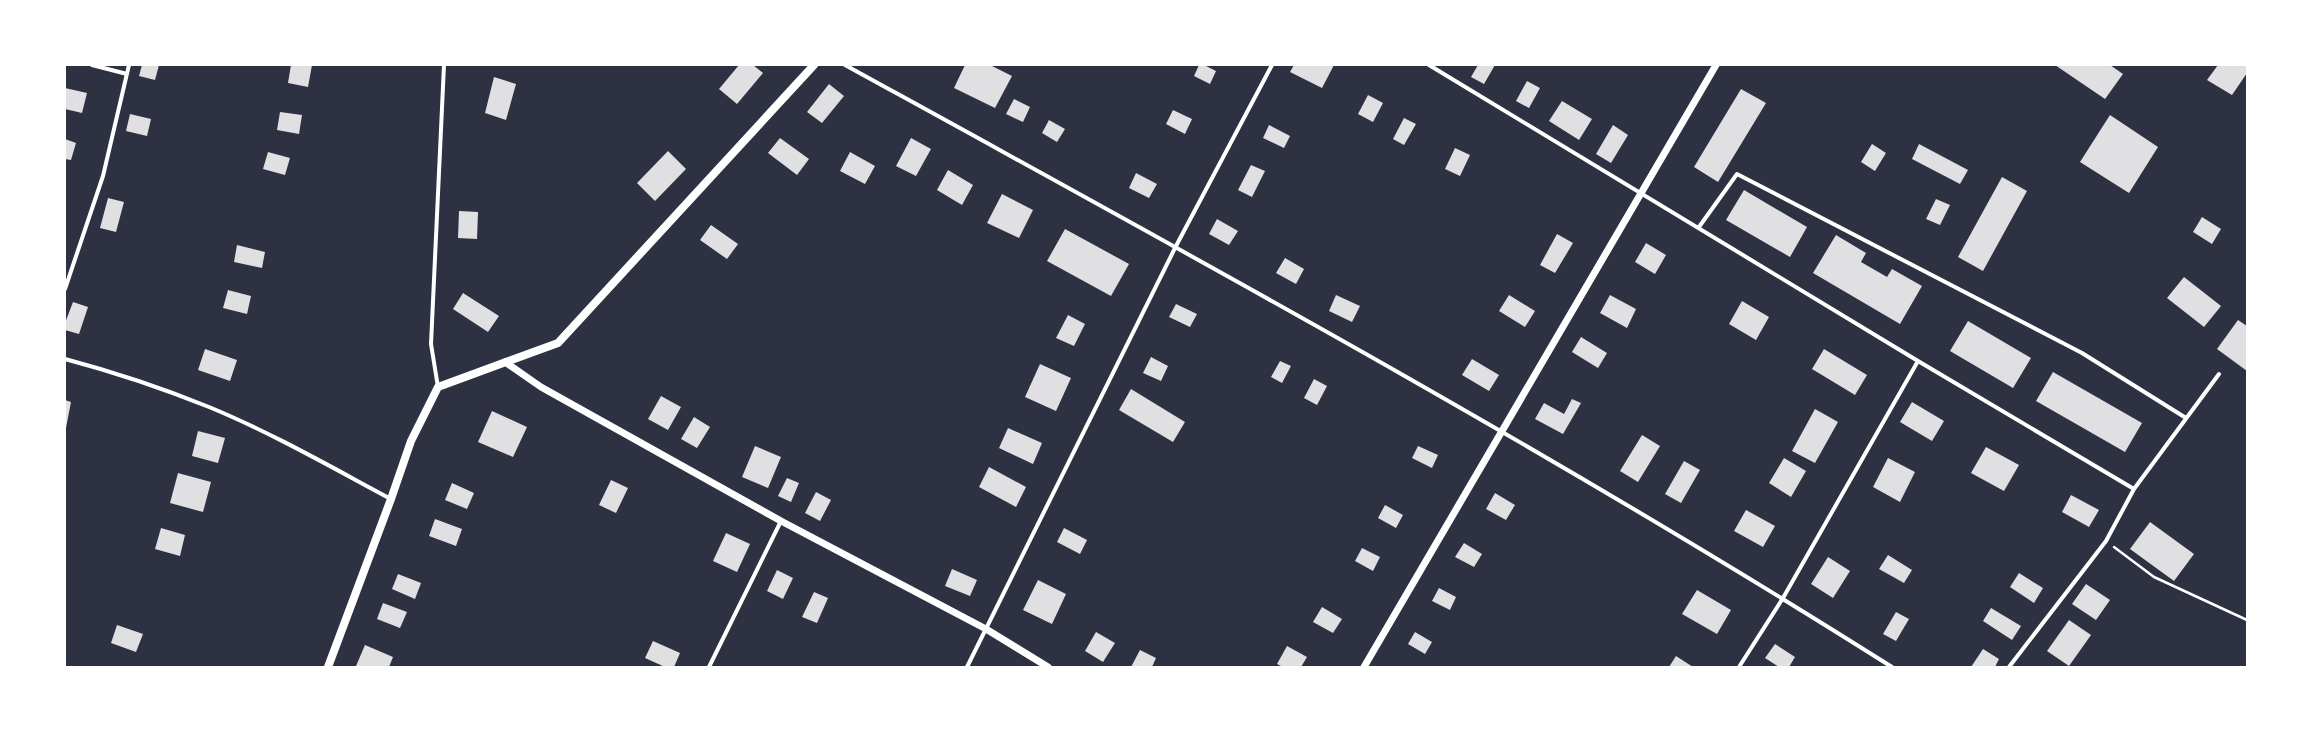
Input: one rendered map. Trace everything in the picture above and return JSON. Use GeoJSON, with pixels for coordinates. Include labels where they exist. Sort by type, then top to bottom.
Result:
{"type":"FeatureCollection","features":[{"type":"Feature","properties":{"kind":"main road"},"geometry":{"type":"LineString","coordinates":[[328,667],[391,499],[411,440],[438,386],[558,343],[814,65]]}},
{"type":"Feature","properties":{"kind":"street"},"geometry":{"type":"LineString","coordinates":[[92,65],[127,74]]}},
{"type":"Feature","properties":{"kind":"street"},"geometry":{"type":"LineString","coordinates":[[65,289],[103,176],[129,65]]}},
{"type":"Feature","properties":{"kind":"street"},"geometry":{"type":"LineString","coordinates":[[438,386],[430,344],[444,65]]}},
{"type":"Feature","properties":{"kind":"street"},"geometry":{"type":"LineString","coordinates":[[845,65],[1176,246],[1500,432],[1783,598],[1892,667]]}},
{"type":"Feature","properties":{"kind":"street"},"geometry":{"type":"LineString","coordinates":[[967,667],[1176,246],[1272,65]]}},
{"type":"Feature","properties":{"kind":"street"},"geometry":{"type":"LineString","coordinates":[[1429,65],[1699,227],[1918,361],[2134,489]]}},
{"type":"Feature","properties":{"kind":"street"},"geometry":{"type":"LineString","coordinates":[[1364,667],[1500,432],[1716,65]]}},
{"type":"Feature","properties":{"kind":"street"},"geometry":{"type":"LineString","coordinates":[[1699,227],[1737,174],[2082,353],[2186,418]]}},
{"type":"Feature","properties":{"kind":"street"},"geometry":{"type":"LineString","coordinates":[[65,359],[105,370],[209,407],[299,450],[391,499]]}},
{"type":"Feature","properties":{"kind":"street"},"geometry":{"type":"LineString","coordinates":[[1739,667],[1783,598],[1918,361]]}},
{"type":"Feature","properties":{"kind":"street"},"geometry":{"type":"LineString","coordinates":[[505,362],[541,387],[781,521],[986,629],[1048,667]]}},
{"type":"Feature","properties":{"kind":"street"},"geometry":{"type":"LineString","coordinates":[[2009,667],[2106,541],[2134,489],[2219,374]]}},
{"type":"Feature","properties":{"kind":"street"},"geometry":{"type":"LineString","coordinates":[[709,667],[781,521]]}},
{"type":"Feature","properties":{"kind":"path"},"geometry":{"type":"LineString","coordinates":[[2106,541],[2154,577],[2247,620]]}},
{"type":"Feature","properties":{"kind":"building"},"geometry":{"type":"Polygon","coordinates":[[[142,65],[159,65],[155,80],[139,76],[142,65]]]}},
{"type":"Feature","properties":{"kind":"building"},"geometry":{"type":"Polygon","coordinates":[[[291,65],[312,65],[308,87],[288,83],[291,65]]]}},
{"type":"Feature","properties":{"kind":"building"},"geometry":{"type":"Polygon","coordinates":[[[739,65],[753,65],[763,73],[737,104],[719,89],[739,65]]]}},
{"type":"Feature","properties":{"kind":"building"},"geometry":{"type":"Polygon","coordinates":[[[965,65],[990,65],[1012,76],[995,108],[954,88],[965,65]]]}},
{"type":"Feature","properties":{"kind":"building"},"geometry":{"type":"Polygon","coordinates":[[[1199,65],[1204,65],[1216,71],[1210,84],[1194,76],[1199,65]]]}},
{"type":"Feature","properties":{"kind":"building"},"geometry":{"type":"Polygon","coordinates":[[[1294,65],[1334,65],[1322,88],[1290,72],[1294,65]]]}},
{"type":"Feature","properties":{"kind":"building"},"geometry":{"type":"Polygon","coordinates":[[[1478,65],[1495,65],[1484,84],[1471,77],[1478,65]]]}},
{"type":"Feature","properties":{"kind":"building"},"geometry":{"type":"Polygon","coordinates":[[[2055,65],[2110,65],[2123,74],[2105,99],[2055,65]]]}},
{"type":"Feature","properties":{"kind":"building"},"geometry":{"type":"Polygon","coordinates":[[[2218,65],[2247,65],[2247,73],[2232,95],[2207,80],[2218,65]]]}},
{"type":"Feature","properties":{"kind":"building"},"geometry":{"type":"Polygon","coordinates":[[[494,77],[516,84],[506,120],[485,113],[494,77]]]}},
{"type":"Feature","properties":{"kind":"building"},"geometry":{"type":"Polygon","coordinates":[[[1527,81],[1540,88],[1529,108],[1516,101],[1527,81]]]}},
{"type":"Feature","properties":{"kind":"building"},"geometry":{"type":"Polygon","coordinates":[[[829,84],[844,96],[822,123],[807,112],[829,84]]]}},
{"type":"Feature","properties":{"kind":"building"},"geometry":{"type":"Polygon","coordinates":[[[65,88],[87,93],[82,113],[65,109],[65,88]]]}},
{"type":"Feature","properties":{"kind":"building"},"geometry":{"type":"Polygon","coordinates":[[[1741,89],[1766,103],[1718,182],[1694,167],[1741,89]]]}},
{"type":"Feature","properties":{"kind":"building"},"geometry":{"type":"Polygon","coordinates":[[[1368,95],[1383,103],[1373,122],[1358,114],[1368,95]]]}},
{"type":"Feature","properties":{"kind":"building"},"geometry":{"type":"Polygon","coordinates":[[[1014,99],[1030,107],[1023,122],[1006,114],[1014,99]]]}},
{"type":"Feature","properties":{"kind":"building"},"geometry":{"type":"Polygon","coordinates":[[[1562,101],[1592,119],[1579,140],[1549,121],[1562,101]]]}},
{"type":"Feature","properties":{"kind":"building"},"geometry":{"type":"Polygon","coordinates":[[[1173,110],[1192,119],[1185,134],[1166,124],[1173,110]]]}},
{"type":"Feature","properties":{"kind":"building"},"geometry":{"type":"Polygon","coordinates":[[[280,112],[302,115],[299,134],[277,130],[280,112]]]}},
{"type":"Feature","properties":{"kind":"building"},"geometry":{"type":"Polygon","coordinates":[[[130,114],[151,119],[147,136],[126,131],[130,114]]]}},
{"type":"Feature","properties":{"kind":"building"},"geometry":{"type":"Polygon","coordinates":[[[2110,115],[2158,147],[2129,193],[2080,162],[2110,115]]]}},
{"type":"Feature","properties":{"kind":"building"},"geometry":{"type":"Polygon","coordinates":[[[1404,118],[1416,124],[1404,145],[1393,139],[1404,118]]]}},
{"type":"Feature","properties":{"kind":"building"},"geometry":{"type":"Polygon","coordinates":[[[1049,120],[1065,129],[1057,142],[1042,133],[1049,120]]]}},
{"type":"Feature","properties":{"kind":"building"},"geometry":{"type":"Polygon","coordinates":[[[1269,125],[1290,136],[1284,148],[1263,138],[1269,125]]]}},
{"type":"Feature","properties":{"kind":"building"},"geometry":{"type":"Polygon","coordinates":[[[1613,125],[1628,135],[1611,163],[1596,154],[1613,125]]]}},
{"type":"Feature","properties":{"kind":"building"},"geometry":{"type":"Polygon","coordinates":[[[780,138],[809,159],[797,175],[768,153],[780,138]]]}},
{"type":"Feature","properties":{"kind":"building"},"geometry":{"type":"Polygon","coordinates":[[[911,138],[931,149],[916,176],[896,166],[911,138]]]}},
{"type":"Feature","properties":{"kind":"building"},"geometry":{"type":"Polygon","coordinates":[[[65,139],[76,143],[71,160],[65,159],[65,139]]]}},
{"type":"Feature","properties":{"kind":"building"},"geometry":{"type":"Polygon","coordinates":[[[1872,144],[1886,153],[1875,171],[1861,162],[1872,144]]]}},
{"type":"Feature","properties":{"kind":"building"},"geometry":{"type":"Polygon","coordinates":[[[1919,144],[1968,170],[1960,184],[1912,159],[1919,144]]]}},
{"type":"Feature","properties":{"kind":"building"},"geometry":{"type":"Polygon","coordinates":[[[1455,148],[1470,155],[1460,176],[1445,169],[1455,148]]]}},
{"type":"Feature","properties":{"kind":"building"},"geometry":{"type":"Polygon","coordinates":[[[668,151],[686,169],[655,201],[637,183],[668,151]]]}},
{"type":"Feature","properties":{"kind":"building"},"geometry":{"type":"Polygon","coordinates":[[[268,152],[290,158],[285,175],[263,169],[268,152]]]}},
{"type":"Feature","properties":{"kind":"building"},"geometry":{"type":"Polygon","coordinates":[[[850,152],[875,166],[865,184],[840,171],[850,152]]]}},
{"type":"Feature","properties":{"kind":"building"},"geometry":{"type":"Polygon","coordinates":[[[1251,165],[1265,171],[1252,197],[1238,190],[1251,165]]]}},
{"type":"Feature","properties":{"kind":"building"},"geometry":{"type":"Polygon","coordinates":[[[948,170],[973,185],[962,205],[937,190],[948,170]]]}},
{"type":"Feature","properties":{"kind":"building"},"geometry":{"type":"Polygon","coordinates":[[[1136,173],[1157,184],[1149,198],[1129,188],[1136,173]]]}},
{"type":"Feature","properties":{"kind":"building"},"geometry":{"type":"Polygon","coordinates":[[[2002,177],[2027,191],[1983,271],[1958,257],[2002,177]]]}},
{"type":"Feature","properties":{"kind":"building"},"geometry":{"type":"Polygon","coordinates":[[[1744,190],[1807,227],[1790,257],[1726,220],[1744,190]]]}},
{"type":"Feature","properties":{"kind":"building"},"geometry":{"type":"Polygon","coordinates":[[[1002,194],[1033,210],[1019,238],[987,223],[1002,194]]]}},
{"type":"Feature","properties":{"kind":"building"},"geometry":{"type":"Polygon","coordinates":[[[108,198],[124,202],[116,232],[100,228],[108,198]]]}},
{"type":"Feature","properties":{"kind":"building"},"geometry":{"type":"Polygon","coordinates":[[[1936,199],[1950,205],[1940,225],[1926,219],[1936,199]]]}},
{"type":"Feature","properties":{"kind":"building"},"geometry":{"type":"Polygon","coordinates":[[[459,211],[478,212],[477,239],[458,238],[459,211]]]}},
{"type":"Feature","properties":{"kind":"building"},"geometry":{"type":"Polygon","coordinates":[[[2202,217],[2221,229],[2212,244],[2193,232],[2202,217]]]}},
{"type":"Feature","properties":{"kind":"building"},"geometry":{"type":"Polygon","coordinates":[[[1217,219],[1238,231],[1229,245],[1209,234],[1217,219]]]}},
{"type":"Feature","properties":{"kind":"building"},"geometry":{"type":"Polygon","coordinates":[[[711,225],[738,244],[727,259],[700,240],[711,225]]]}},
{"type":"Feature","properties":{"kind":"building"},"geometry":{"type":"Polygon","coordinates":[[[1065,229],[1129,264],[1111,296],[1047,261],[1065,229]]]}},
{"type":"Feature","properties":{"kind":"building"},"geometry":{"type":"Polygon","coordinates":[[[1557,234],[1573,243],[1555,273],[1540,265],[1557,234]]]}},
{"type":"Feature","properties":{"kind":"building"},"geometry":{"type":"Polygon","coordinates":[[[1836,235],[1866,253],[1861,262],[1887,277],[1892,269],[1922,286],[1900,324],[1813,273],[1836,235]]]}},
{"type":"Feature","properties":{"kind":"building"},"geometry":{"type":"Polygon","coordinates":[[[1646,243],[1666,255],[1655,274],[1635,262],[1646,243]]]}},
{"type":"Feature","properties":{"kind":"building"},"geometry":{"type":"Polygon","coordinates":[[[237,245],[265,252],[262,268],[234,262],[237,245]]]}},
{"type":"Feature","properties":{"kind":"building"},"geometry":{"type":"Polygon","coordinates":[[[1285,258],[1304,269],[1296,284],[1276,273],[1285,258]]]}},
{"type":"Feature","properties":{"kind":"building"},"geometry":{"type":"Polygon","coordinates":[[[2184,277],[2221,306],[2204,327],[2167,298],[2184,277]]]}},
{"type":"Feature","properties":{"kind":"building"},"geometry":{"type":"Polygon","coordinates":[[[228,290],[251,296],[247,314],[223,308],[228,290]]]}},
{"type":"Feature","properties":{"kind":"building"},"geometry":{"type":"Polygon","coordinates":[[[463,293],[499,316],[488,332],[453,309],[463,293]]]}},
{"type":"Feature","properties":{"kind":"building"},"geometry":{"type":"Polygon","coordinates":[[[1336,295],[1360,306],[1352,322],[1329,311],[1336,295]]]}},
{"type":"Feature","properties":{"kind":"building"},"geometry":{"type":"Polygon","coordinates":[[[1509,295],[1535,311],[1525,327],[1499,311],[1509,295]]]}},
{"type":"Feature","properties":{"kind":"building"},"geometry":{"type":"Polygon","coordinates":[[[1610,295],[1636,309],[1627,328],[1600,313],[1610,295]]]}},
{"type":"Feature","properties":{"kind":"building"},"geometry":{"type":"Polygon","coordinates":[[[1742,301],[1769,317],[1756,340],[1729,324],[1742,301]]]}},
{"type":"Feature","properties":{"kind":"building"},"geometry":{"type":"Polygon","coordinates":[[[73,302],[88,307],[79,334],[65,330],[65,323],[73,302]]]}},
{"type":"Feature","properties":{"kind":"building"},"geometry":{"type":"Polygon","coordinates":[[[1176,304],[1197,314],[1190,327],[1169,317],[1176,304]]]}},
{"type":"Feature","properties":{"kind":"building"},"geometry":{"type":"Polygon","coordinates":[[[1068,315],[1085,324],[1074,346],[1056,338],[1068,315]]]}},
{"type":"Feature","properties":{"kind":"building"},"geometry":{"type":"Polygon","coordinates":[[[2238,320],[2247,326],[2247,371],[2217,349],[2238,320]]]}},
{"type":"Feature","properties":{"kind":"building"},"geometry":{"type":"Polygon","coordinates":[[[1968,321],[2031,358],[2013,388],[1950,351],[1968,321]]]}},
{"type":"Feature","properties":{"kind":"building"},"geometry":{"type":"Polygon","coordinates":[[[1581,337],[1607,353],[1598,368],[1572,352],[1581,337]]]}},
{"type":"Feature","properties":{"kind":"building"},"geometry":{"type":"Polygon","coordinates":[[[205,349],[237,360],[230,381],[198,370],[205,349]]]}},
{"type":"Feature","properties":{"kind":"building"},"geometry":{"type":"Polygon","coordinates":[[[1824,349],[1867,375],[1855,395],[1812,369],[1824,349]]]}},
{"type":"Feature","properties":{"kind":"building"},"geometry":{"type":"Polygon","coordinates":[[[1151,357],[1168,366],[1161,381],[1143,373],[1151,357]]]}},
{"type":"Feature","properties":{"kind":"building"},"geometry":{"type":"Polygon","coordinates":[[[1472,359],[1499,375],[1489,391],[1462,375],[1472,359]]]}},
{"type":"Feature","properties":{"kind":"building"},"geometry":{"type":"Polygon","coordinates":[[[1280,361],[1291,366],[1282,383],[1271,377],[1280,361]]]}},
{"type":"Feature","properties":{"kind":"building"},"geometry":{"type":"Polygon","coordinates":[[[1040,364],[1071,378],[1056,411],[1025,397],[1040,364]]]}},
{"type":"Feature","properties":{"kind":"building"},"geometry":{"type":"Polygon","coordinates":[[[2053,372],[2142,423],[2125,452],[2036,401],[2053,372]]]}},
{"type":"Feature","properties":{"kind":"building"},"geometry":{"type":"Polygon","coordinates":[[[1314,379],[1327,386],[1317,405],[1304,398],[1314,379]]]}},
{"type":"Feature","properties":{"kind":"building"},"geometry":{"type":"Polygon","coordinates":[[[1131,389],[1185,422],[1173,442],[1119,410],[1131,389]]]}},
{"type":"Feature","properties":{"kind":"building"},"geometry":{"type":"Polygon","coordinates":[[[661,396],[681,407],[668,430],[648,419],[661,396]]]}},
{"type":"Feature","properties":{"kind":"building"},"geometry":{"type":"Polygon","coordinates":[[[1572,399],[1581,403],[1563,434],[1535,419],[1544,403],[1564,414],[1572,399]]]}},
{"type":"Feature","properties":{"kind":"building"},"geometry":{"type":"Polygon","coordinates":[[[65,400],[71,402],[66,428],[65,428],[65,400]]]}},
{"type":"Feature","properties":{"kind":"building"},"geometry":{"type":"Polygon","coordinates":[[[1912,402],[1944,421],[1932,441],[1900,422],[1912,402]]]}},
{"type":"Feature","properties":{"kind":"building"},"geometry":{"type":"Polygon","coordinates":[[[1815,409],[1838,422],[1815,463],[1792,451],[1815,409]]]}},
{"type":"Feature","properties":{"kind":"building"},"geometry":{"type":"Polygon","coordinates":[[[492,411],[527,427],[513,457],[478,442],[492,411]]]}},
{"type":"Feature","properties":{"kind":"building"},"geometry":{"type":"Polygon","coordinates":[[[694,417],[710,427],[697,448],[681,439],[694,417]]]}},
{"type":"Feature","properties":{"kind":"building"},"geometry":{"type":"Polygon","coordinates":[[[1008,428],[1042,443],[1033,464],[999,448],[1008,428]]]}},
{"type":"Feature","properties":{"kind":"building"},"geometry":{"type":"Polygon","coordinates":[[[198,431],[225,438],[218,463],[192,456],[198,431]]]}},
{"type":"Feature","properties":{"kind":"building"},"geometry":{"type":"Polygon","coordinates":[[[1642,435],[1660,446],[1638,482],[1620,471],[1642,435]]]}},
{"type":"Feature","properties":{"kind":"building"},"geometry":{"type":"Polygon","coordinates":[[[755,446],[781,457],[768,488],[742,477],[755,446]]]}},
{"type":"Feature","properties":{"kind":"building"},"geometry":{"type":"Polygon","coordinates":[[[1418,446],[1438,455],[1432,468],[1412,458],[1418,446]]]}},
{"type":"Feature","properties":{"kind":"building"},"geometry":{"type":"Polygon","coordinates":[[[1986,447],[2019,465],[2004,491],[1971,473],[1986,447]]]}},
{"type":"Feature","properties":{"kind":"building"},"geometry":{"type":"Polygon","coordinates":[[[1784,458],[1806,471],[1791,497],[1769,483],[1784,458]]]}},
{"type":"Feature","properties":{"kind":"building"},"geometry":{"type":"Polygon","coordinates":[[[1888,458],[1915,472],[1900,502],[1873,487],[1888,458]]]}},
{"type":"Feature","properties":{"kind":"building"},"geometry":{"type":"Polygon","coordinates":[[[1684,461],[1700,470],[1681,503],[1665,494],[1684,461]]]}},
{"type":"Feature","properties":{"kind":"building"},"geometry":{"type":"Polygon","coordinates":[[[989,467],[1026,487],[1016,507],[979,487],[989,467]]]}},
{"type":"Feature","properties":{"kind":"building"},"geometry":{"type":"Polygon","coordinates":[[[178,473],[211,482],[203,512],[170,503],[178,473]]]}},
{"type":"Feature","properties":{"kind":"building"},"geometry":{"type":"Polygon","coordinates":[[[787,478],[799,483],[791,502],[778,496],[787,478]]]}},
{"type":"Feature","properties":{"kind":"building"},"geometry":{"type":"Polygon","coordinates":[[[611,480],[628,488],[616,513],[599,505],[611,480]]]}},
{"type":"Feature","properties":{"kind":"building"},"geometry":{"type":"Polygon","coordinates":[[[452,483],[474,493],[467,509],[445,500],[452,483]]]}},
{"type":"Feature","properties":{"kind":"building"},"geometry":{"type":"Polygon","coordinates":[[[816,492],[831,500],[820,521],[805,513],[816,492]]]}},
{"type":"Feature","properties":{"kind":"building"},"geometry":{"type":"Polygon","coordinates":[[[1495,493],[1515,505],[1506,520],[1486,509],[1495,493]]]}},
{"type":"Feature","properties":{"kind":"building"},"geometry":{"type":"Polygon","coordinates":[[[2071,495],[2099,510],[2089,527],[2062,512],[2071,495]]]}},
{"type":"Feature","properties":{"kind":"building"},"geometry":{"type":"Polygon","coordinates":[[[1385,505],[1403,515],[1396,528],[1378,518],[1385,505]]]}},
{"type":"Feature","properties":{"kind":"building"},"geometry":{"type":"Polygon","coordinates":[[[1746,510],[1775,526],[1763,547],[1734,531],[1746,510]]]}},
{"type":"Feature","properties":{"kind":"building"},"geometry":{"type":"Polygon","coordinates":[[[435,519],[462,529],[456,546],[429,536],[435,519]]]}},
{"type":"Feature","properties":{"kind":"building"},"geometry":{"type":"Polygon","coordinates":[[[2150,522],[2194,554],[2174,581],[2130,549],[2150,522]]]}},
{"type":"Feature","properties":{"kind":"building"},"geometry":{"type":"Polygon","coordinates":[[[161,528],[185,535],[180,556],[155,549],[161,528]]]}},
{"type":"Feature","properties":{"kind":"building"},"geometry":{"type":"Polygon","coordinates":[[[1064,528],[1087,540],[1080,554],[1057,542],[1064,528]]]}},
{"type":"Feature","properties":{"kind":"building"},"geometry":{"type":"Polygon","coordinates":[[[726,533],[750,544],[737,572],[713,561],[726,533]]]}},
{"type":"Feature","properties":{"kind":"building"},"geometry":{"type":"Polygon","coordinates":[[[1464,543],[1482,554],[1474,567],[1455,557],[1464,543]]]}},
{"type":"Feature","properties":{"kind":"building"},"geometry":{"type":"Polygon","coordinates":[[[1362,548],[1380,557],[1373,571],[1355,561],[1362,548]]]}},
{"type":"Feature","properties":{"kind":"building"},"geometry":{"type":"Polygon","coordinates":[[[1888,555],[1912,570],[1904,583],[1879,569],[1888,555]]]}},
{"type":"Feature","properties":{"kind":"building"},"geometry":{"type":"Polygon","coordinates":[[[1828,557],[1850,571],[1833,598],[1811,584],[1828,557]]]}},
{"type":"Feature","properties":{"kind":"building"},"geometry":{"type":"Polygon","coordinates":[[[952,569],[977,580],[970,596],[945,586],[952,569]]]}},
{"type":"Feature","properties":{"kind":"building"},"geometry":{"type":"Polygon","coordinates":[[[777,570],[793,578],[783,599],[767,591],[777,570]]]}},
{"type":"Feature","properties":{"kind":"building"},"geometry":{"type":"Polygon","coordinates":[[[2019,573],[2043,588],[2034,603],[2010,587],[2019,573]]]}},
{"type":"Feature","properties":{"kind":"building"},"geometry":{"type":"Polygon","coordinates":[[[398,574],[421,583],[415,599],[392,589],[398,574]]]}},
{"type":"Feature","properties":{"kind":"building"},"geometry":{"type":"Polygon","coordinates":[[[1038,580],[1066,594],[1052,624],[1023,610],[1038,580]]]}},
{"type":"Feature","properties":{"kind":"building"},"geometry":{"type":"Polygon","coordinates":[[[2086,584],[2110,600],[2096,620],[2072,604],[2086,584]]]}},
{"type":"Feature","properties":{"kind":"building"},"geometry":{"type":"Polygon","coordinates":[[[1439,588],[1456,597],[1450,610],[1432,601],[1439,588]]]}},
{"type":"Feature","properties":{"kind":"building"},"geometry":{"type":"Polygon","coordinates":[[[1697,590],[1731,610],[1717,634],[1682,614],[1697,590]]]}},
{"type":"Feature","properties":{"kind":"building"},"geometry":{"type":"Polygon","coordinates":[[[814,592],[828,598],[817,623],[802,617],[814,592]]]}},
{"type":"Feature","properties":{"kind":"building"},"geometry":{"type":"Polygon","coordinates":[[[383,603],[407,612],[400,628],[377,619],[383,603]]]}},
{"type":"Feature","properties":{"kind":"building"},"geometry":{"type":"Polygon","coordinates":[[[1322,607],[1342,619],[1333,633],[1313,622],[1322,607]]]}},
{"type":"Feature","properties":{"kind":"building"},"geometry":{"type":"Polygon","coordinates":[[[1991,608],[2021,626],[2012,640],[1983,621],[1991,608]]]}},
{"type":"Feature","properties":{"kind":"building"},"geometry":{"type":"Polygon","coordinates":[[[1896,612],[1909,619],[1896,641],[1883,634],[1896,612]]]}},
{"type":"Feature","properties":{"kind":"building"},"geometry":{"type":"Polygon","coordinates":[[[2069,620],[2091,635],[2069,666],[2047,651],[2069,620]]]}},
{"type":"Feature","properties":{"kind":"building"},"geometry":{"type":"Polygon","coordinates":[[[117,625],[143,634],[136,652],[111,643],[117,625]]]}},
{"type":"Feature","properties":{"kind":"building"},"geometry":{"type":"Polygon","coordinates":[[[1096,632],[1115,643],[1103,662],[1085,651],[1096,632]]]}},
{"type":"Feature","properties":{"kind":"building"},"geometry":{"type":"Polygon","coordinates":[[[1415,632],[1432,642],[1425,654],[1408,644],[1415,632]]]}},
{"type":"Feature","properties":{"kind":"building"},"geometry":{"type":"Polygon","coordinates":[[[653,641],[680,653],[674,667],[665,667],[645,658],[653,641]]]}},
{"type":"Feature","properties":{"kind":"building"},"geometry":{"type":"Polygon","coordinates":[[[1775,644],[1795,657],[1789,667],[1779,667],[1765,658],[1775,644]]]}},
{"type":"Feature","properties":{"kind":"building"},"geometry":{"type":"Polygon","coordinates":[[[365,645],[393,657],[389,667],[356,666],[365,645]]]}},
{"type":"Feature","properties":{"kind":"building"},"geometry":{"type":"Polygon","coordinates":[[[1287,646],[1307,657],[1301,667],[1283,667],[1277,664],[1287,646]]]}},
{"type":"Feature","properties":{"kind":"building"},"geometry":{"type":"Polygon","coordinates":[[[1983,649],[1999,659],[1995,667],[1971,667],[1983,649]]]}},
{"type":"Feature","properties":{"kind":"building"},"geometry":{"type":"Polygon","coordinates":[[[1140,650],[1156,658],[1152,667],[1131,667],[1140,650]]]}},
{"type":"Feature","properties":{"kind":"building"},"geometry":{"type":"Polygon","coordinates":[[[1676,656],[1693,667],[1669,667],[1676,656]]]}}]}
